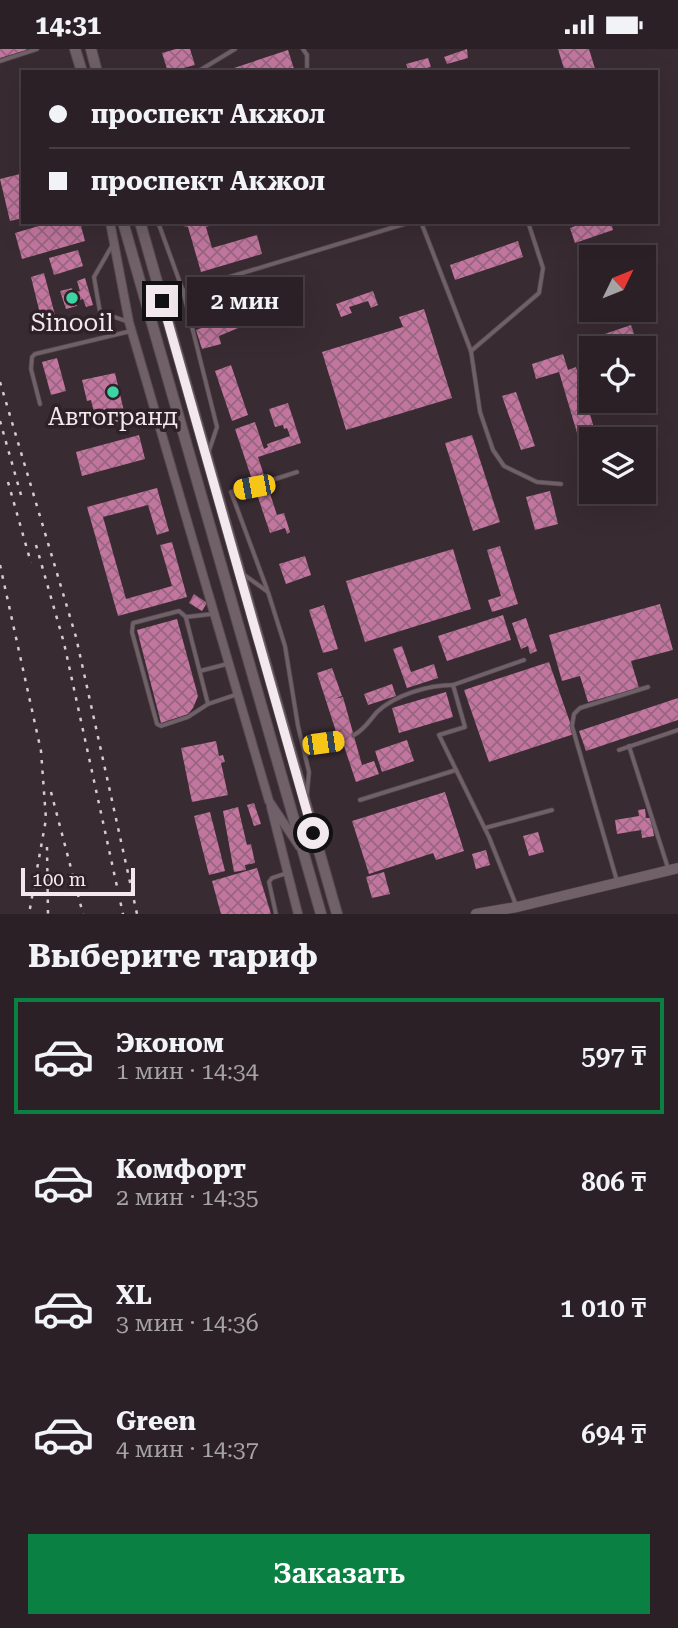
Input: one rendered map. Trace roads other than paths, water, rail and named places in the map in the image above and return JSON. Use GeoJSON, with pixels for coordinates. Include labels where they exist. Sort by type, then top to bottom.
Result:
{"type":"FeatureCollection","features":[{"type":"Feature","properties":{"kind":"main road"},"geometry":{"type":"LineString","coordinates":[[75,49],[81,70]]}},
{"type":"Feature","properties":{"kind":"main road"},"geometry":{"type":"LineString","coordinates":[[91,49],[96,70]]}},
{"type":"Feature","properties":{"kind":"main road"},"geometry":{"type":"LineString","coordinates":[[124,224],[321,914]]}},
{"type":"Feature","properties":{"kind":"main road"},"geometry":{"type":"LineString","coordinates":[[141,224],[337,914]]}},
{"type":"Feature","properties":{"kind":"main road"},"geometry":{"type":"LineString","coordinates":[[202,501],[217,496]]}},
{"type":"Feature","properties":{"kind":"street"},"geometry":{"type":"LineString","coordinates":[[110,224],[131,326],[269,801],[298,914]]}},
{"type":"Feature","properties":{"kind":"street"},"geometry":{"type":"LineString","coordinates":[[269,801],[305,855]]}},
{"type":"Feature","properties":{"kind":"street"},"geometry":{"type":"LineString","coordinates":[[478,914],[673,869]]}},
{"type":"Feature","properties":{"kind":"lane"},"geometry":{"type":"LineString","coordinates":[[0,61],[37,49]]}},
{"type":"Feature","properties":{"kind":"lane"},"geometry":{"type":"LineString","coordinates":[[200,70],[235,49]]}},
{"type":"Feature","properties":{"kind":"lane"},"geometry":{"type":"LineString","coordinates":[[303,49],[307,55],[307,70]]}},
{"type":"Feature","properties":{"kind":"lane"},"geometry":{"type":"LineString","coordinates":[[159,224],[183,291],[217,428],[206,460]]}},
{"type":"Feature","properties":{"kind":"lane"},"geometry":{"type":"LineString","coordinates":[[183,291],[404,224]]}},
{"type":"Feature","properties":{"kind":"lane"},"geometry":{"type":"LineString","coordinates":[[422,224],[471,351],[480,412],[493,450],[504,466],[537,482],[561,484]]}},
{"type":"Feature","properties":{"kind":"lane"},"geometry":{"type":"LineString","coordinates":[[471,351],[539,293],[543,268],[529,224]]}},
{"type":"Feature","properties":{"kind":"lane"},"geometry":{"type":"LineString","coordinates":[[114,242],[94,277],[100,312],[131,326]]}},
{"type":"Feature","properties":{"kind":"lane"},"geometry":{"type":"LineString","coordinates":[[40,404],[30,362],[35,354],[131,326]]}},
{"type":"Feature","properties":{"kind":"lane"},"geometry":{"type":"LineString","coordinates":[[266,482],[297,472]]}},
{"type":"Feature","properties":{"kind":"lane"},"geometry":{"type":"LineString","coordinates":[[254,487],[231,492],[268,591],[285,646],[298,726],[309,772],[306,806]]}},
{"type":"Feature","properties":{"kind":"lane"},"geometry":{"type":"LineString","coordinates":[[238,571],[268,591]]}},
{"type":"Feature","properties":{"kind":"lane"},"geometry":{"type":"LineString","coordinates":[[208,704],[186,617],[178,611],[133,623],[132,632],[157,724],[161,726],[188,717],[208,704],[238,694]]}},
{"type":"Feature","properties":{"kind":"lane"},"geometry":{"type":"LineString","coordinates":[[186,617],[214,613]]}},
{"type":"Feature","properties":{"kind":"lane"},"geometry":{"type":"LineString","coordinates":[[354,735],[364,729],[388,702],[439,685],[453,685],[524,660]]}},
{"type":"Feature","properties":{"kind":"lane"},"geometry":{"type":"LineString","coordinates":[[200,671],[229,663]]}},
{"type":"Feature","properties":{"kind":"lane"},"geometry":{"type":"LineString","coordinates":[[453,685],[465,727],[439,735],[485,828],[517,907]]}},
{"type":"Feature","properties":{"kind":"lane"},"geometry":{"type":"LineString","coordinates":[[617,883],[572,726],[574,715],[580,708],[648,687]]}},
{"type":"Feature","properties":{"kind":"lane"},"geometry":{"type":"LineString","coordinates":[[619,750],[678,730]]}},
{"type":"Feature","properties":{"kind":"lane"},"geometry":{"type":"LineString","coordinates":[[306,756],[313,747],[340,741]]}},
{"type":"Feature","properties":{"kind":"lane"},"geometry":{"type":"LineString","coordinates":[[629,746],[673,869]]}},
{"type":"Feature","properties":{"kind":"lane"},"geometry":{"type":"LineString","coordinates":[[359,800],[456,770]]}},
{"type":"Feature","properties":{"kind":"lane"},"geometry":{"type":"LineString","coordinates":[[485,828],[552,810]]}},
{"type":"Feature","properties":{"kind":"lane"},"geometry":{"type":"LineString","coordinates":[[276,914],[269,882],[272,878],[287,873]]}},
{"type":"Feature","properties":{"kind":"railway"},"geometry":{"type":"LineString","coordinates":[[0,382],[76,637],[137,914]]}},
{"type":"Feature","properties":{"kind":"railway"},"geometry":{"type":"LineString","coordinates":[[0,421],[21,495]]}},
{"type":"Feature","properties":{"kind":"railway"},"geometry":{"type":"LineString","coordinates":[[8,482],[31,563]]}},
{"type":"Feature","properties":{"kind":"railway"},"geometry":{"type":"LineString","coordinates":[[36,545],[64,643],[123,914]]}},
{"type":"Feature","properties":{"kind":"railway"},"geometry":{"type":"LineString","coordinates":[[0,565],[41,751],[46,819],[29,914]]}},
{"type":"Feature","properties":{"kind":"railway"},"geometry":{"type":"LineString","coordinates":[[51,792],[83,914]]}},
{"type":"Feature","properties":{"kind":"railway"},"geometry":{"type":"LineString","coordinates":[[47,847],[48,914]]}},
{"type":"Feature","properties":{"kind":"place","name":"Sinooil"},"geometry":{"type":"Point","coordinates":[72,298]}},
{"type":"Feature","properties":{"kind":"place","name":"Автогранд"},"geometry":{"type":"Point","coordinates":[113,392]}}]}
